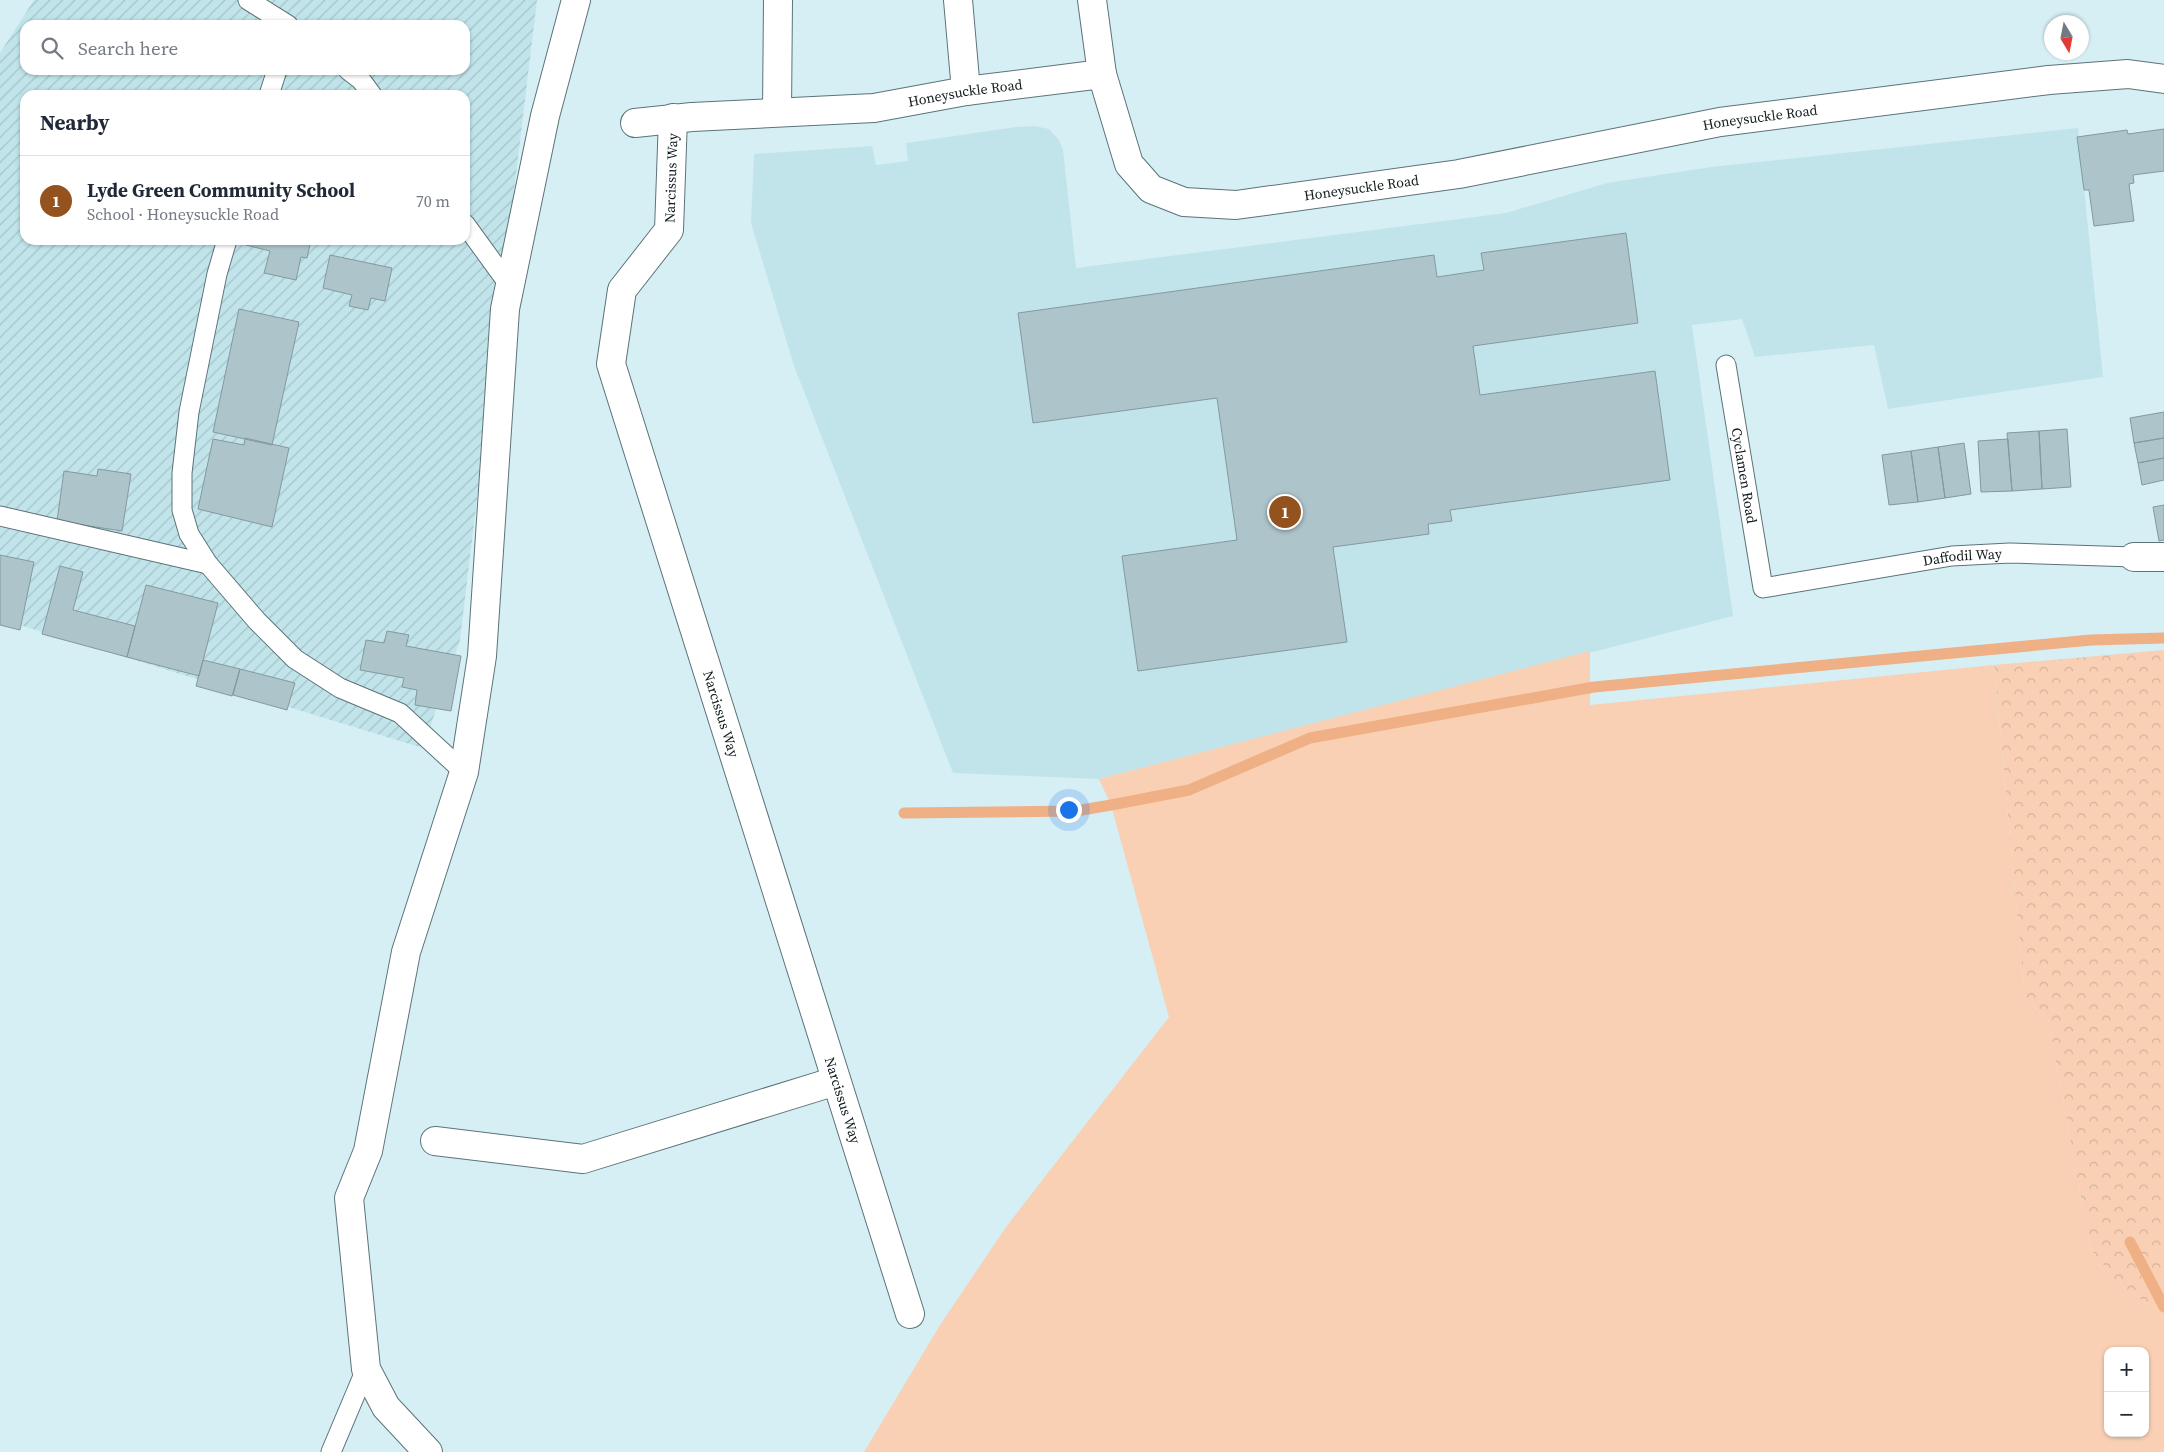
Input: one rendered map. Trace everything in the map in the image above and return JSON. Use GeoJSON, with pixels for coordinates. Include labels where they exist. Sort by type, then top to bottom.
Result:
{"type":"FeatureCollection","features":[{"type":"Feature","properties":{"kind":"street"},"geometry":{"type":"LineString","coordinates":[[428,1452],[386,1407],[366,1369],[350,1198],[368,1151],[406,952],[464,772],[482,656],[505,309],[545,116],[576,0]]}},
{"type":"Feature","properties":{"kind":"street"},"geometry":{"type":"LineString","coordinates":[[777,112],[778,0]]}},
{"type":"Feature","properties":{"kind":"street"},"geometry":{"type":"LineString","coordinates":[[958,0],[966,91]]}},
{"type":"Feature","properties":{"kind":"street"},"geometry":{"type":"LineString","coordinates":[[1092,0],[1102,74]]}},
{"type":"Feature","properties":{"kind":"street","name":"Honeysuckle Road"},"geometry":{"type":"LineString","coordinates":[[635,123],[673,118],[874,108],[966,91],[1102,74],[1129,164],[1151,190],[1184,202],[1236,205],[1459,174],[1720,122],[2050,80],[2128,74],[2164,79]]}},
{"type":"Feature","properties":{"kind":"street","name":"Narcissus Way"},"geometry":{"type":"LineString","coordinates":[[673,118],[669,230],[622,290],[611,364],[910,1314]]}},
{"type":"Feature","properties":{"kind":"street","name":"Daffodil Way"},"geometry":{"type":"LineString","coordinates":[[2134,557],[2164,557]]}},
{"type":"Feature","properties":{"kind":"street"},"geometry":{"type":"LineString","coordinates":[[435,1141],[583,1159],[836,1081]]}},
{"type":"Feature","properties":{"kind":"lane"},"geometry":{"type":"LineString","coordinates":[[248,0],[280,20]]}},
{"type":"Feature","properties":{"kind":"lane"},"geometry":{"type":"LineString","coordinates":[[271,90],[275,75]]}},
{"type":"Feature","properties":{"kind":"lane"},"geometry":{"type":"LineString","coordinates":[[354,75],[368,90]]}},
{"type":"Feature","properties":{"kind":"lane"},"geometry":{"type":"LineString","coordinates":[[470,231],[510,286]]}},
{"type":"Feature","properties":{"kind":"lane"},"geometry":{"type":"LineString","coordinates":[[226,245],[217,274],[189,412],[182,473],[182,510],[189,534],[208,564],[258,621],[296,659],[340,688],[400,713],[464,772]]}},
{"type":"Feature","properties":{"kind":"lane","name":"Cyclamen Road"},"geometry":{"type":"LineString","coordinates":[[1726,365],[1763,588]]}},
{"type":"Feature","properties":{"kind":"lane"},"geometry":{"type":"LineString","coordinates":[[0,516],[208,564]]}},
{"type":"Feature","properties":{"kind":"lane","name":"Daffodil Way"},"geometry":{"type":"LineString","coordinates":[[1763,588],[1952,556],[2010,553],[2134,557]]}},
{"type":"Feature","properties":{"kind":"lane"},"geometry":{"type":"LineString","coordinates":[[331,1452],[366,1369]]}},
{"type":"Feature","properties":{"kind":"shaded area"},"geometry":{"type":"Polygon","coordinates":[[[34,0],[537,0],[460,640],[423,748],[0,619],[0,53],[20,22],[20,75],[470,75],[470,20],[21,20],[34,0]]]}},
{"type":"Feature","properties":{"kind":"shaded area"},"geometry":{"type":"Polygon","coordinates":[[[1034,126],[1049,129],[1059,140],[1063,150],[1076,268],[1506,213],[1607,183],[1711,167],[2078,128],[2103,377],[1888,409],[1874,345],[1755,357],[1742,319],[1692,325],[1733,616],[1099,779],[953,773],[794,366],[751,223],[754,154],[872,146],[876,165],[908,161],[906,143],[1034,126]]]}},
{"type":"Feature","properties":{"kind":"green space"},"geometry":{"type":"Polygon","coordinates":[[[2164,650],[2164,1308],[2146,1303],[2116,1281],[2090,1248],[2048,1018],[2025,999],[1994,665],[2164,650]]]}},
{"type":"Feature","properties":{"kind":"green space"},"geometry":{"type":"Polygon","coordinates":[[[1590,651],[1590,705],[1994,665],[2025,999],[2048,1018],[2090,1248],[2116,1281],[2146,1303],[2164,1308],[2164,1452],[864,1452],[940,1325],[1006,1227],[1169,1017],[1111,805],[1099,779],[1590,651]]]}},
{"type":"Feature","properties":{"kind":"building"},"geometry":{"type":"Polygon","coordinates":[[[2164,129],[2164,171],[2133,175],[2134,183],[2129,184],[2134,221],[2094,226],[2089,190],[2084,190],[2077,137],[2127,130],[2128,134],[2164,129]]]}},
{"type":"Feature","properties":{"kind":"building"},"geometry":{"type":"Polygon","coordinates":[[[1626,233],[1638,323],[1473,346],[1480,395],[1655,371],[1670,480],[1450,510],[1452,521],[1428,524],[1429,534],[1333,547],[1347,642],[1138,671],[1122,556],[1237,540],[1217,398],[1033,423],[1018,313],[1434,255],[1437,277],[1484,270],[1481,253],[1626,233]]]}},
{"type":"Feature","properties":{"kind":"building"},"geometry":{"type":"Polygon","coordinates":[[[246,245],[310,245],[307,258],[301,257],[296,280],[264,273],[270,251],[246,245]]]}},
{"type":"Feature","properties":{"kind":"building"},"geometry":{"type":"Polygon","coordinates":[[[330,255],[392,268],[385,301],[371,298],[368,310],[349,306],[352,295],[323,288],[330,255]]]}},
{"type":"Feature","properties":{"kind":"building"},"geometry":{"type":"Polygon","coordinates":[[[239,309],[299,322],[272,445],[213,432],[239,309]]]}},
{"type":"Feature","properties":{"kind":"building"},"geometry":{"type":"Polygon","coordinates":[[[2164,412],[2164,438],[2134,443],[2130,418],[2164,412]]]}},
{"type":"Feature","properties":{"kind":"building"},"geometry":{"type":"Polygon","coordinates":[[[2067,429],[2071,487],[2042,489],[2039,431],[2067,429]]]}},
{"type":"Feature","properties":{"kind":"building"},"geometry":{"type":"Polygon","coordinates":[[[2039,431],[2042,489],[2012,491],[2007,433],[2039,431]]]}},
{"type":"Feature","properties":{"kind":"building"},"geometry":{"type":"Polygon","coordinates":[[[245,438],[289,448],[272,527],[198,509],[213,439],[244,445],[245,438]]]}},
{"type":"Feature","properties":{"kind":"building"},"geometry":{"type":"Polygon","coordinates":[[[2164,438],[2164,458],[2138,463],[2134,443],[2164,438]]]}},
{"type":"Feature","properties":{"kind":"building"},"geometry":{"type":"Polygon","coordinates":[[[2008,439],[2012,491],[1981,492],[1978,441],[2008,439]]]}},
{"type":"Feature","properties":{"kind":"building"},"geometry":{"type":"Polygon","coordinates":[[[1964,443],[1971,494],[1945,498],[1938,447],[1964,443]]]}},
{"type":"Feature","properties":{"kind":"building"},"geometry":{"type":"Polygon","coordinates":[[[1938,447],[1945,498],[1918,502],[1911,451],[1938,447]]]}},
{"type":"Feature","properties":{"kind":"building"},"geometry":{"type":"Polygon","coordinates":[[[1911,451],[1918,502],[1889,505],[1882,455],[1911,451]]]}},
{"type":"Feature","properties":{"kind":"building"},"geometry":{"type":"Polygon","coordinates":[[[2164,458],[2164,480],[2142,485],[2138,463],[2164,458]]]}},
{"type":"Feature","properties":{"kind":"building"},"geometry":{"type":"Polygon","coordinates":[[[98,469],[131,474],[122,531],[57,521],[64,471],[97,476],[98,469]]]}},
{"type":"Feature","properties":{"kind":"building"},"geometry":{"type":"Polygon","coordinates":[[[2164,505],[2164,540],[2159,541],[2153,507],[2164,505]]]}},
{"type":"Feature","properties":{"kind":"building"},"geometry":{"type":"Polygon","coordinates":[[[0,555],[34,562],[20,630],[0,625],[0,555]]]}},
{"type":"Feature","properties":{"kind":"building"},"geometry":{"type":"Polygon","coordinates":[[[60,566],[83,572],[73,610],[135,626],[127,657],[42,634],[60,566]]]}},
{"type":"Feature","properties":{"kind":"building"},"geometry":{"type":"Polygon","coordinates":[[[146,585],[218,603],[199,676],[127,657],[146,585]]]}},
{"type":"Feature","properties":{"kind":"building"},"geometry":{"type":"Polygon","coordinates":[[[387,631],[409,635],[406,646],[461,656],[451,711],[415,705],[417,690],[402,687],[404,678],[360,670],[366,640],[384,643],[387,631]]]}},
{"type":"Feature","properties":{"kind":"building"},"geometry":{"type":"Polygon","coordinates":[[[203,660],[240,669],[232,696],[196,686],[203,660]]]}},
{"type":"Feature","properties":{"kind":"building"},"geometry":{"type":"Polygon","coordinates":[[[240,669],[295,683],[287,710],[233,695],[240,669]]]}},
{"type":"Feature","properties":{"kind":"waterway"},"geometry":{"type":"LineString","coordinates":[[904,813],[1076,811],[1111,805],[1189,790],[1310,738],[1594,687],[2091,640],[2164,638]]}},
{"type":"Feature","properties":{"kind":"waterway"},"geometry":{"type":"LineString","coordinates":[[2130,1242],[2164,1307]]}},
{"type":"Feature","properties":{"kind":"place","name":"Lyde Green Community School"},"geometry":{"type":"Point","coordinates":[1285,512]}}]}
